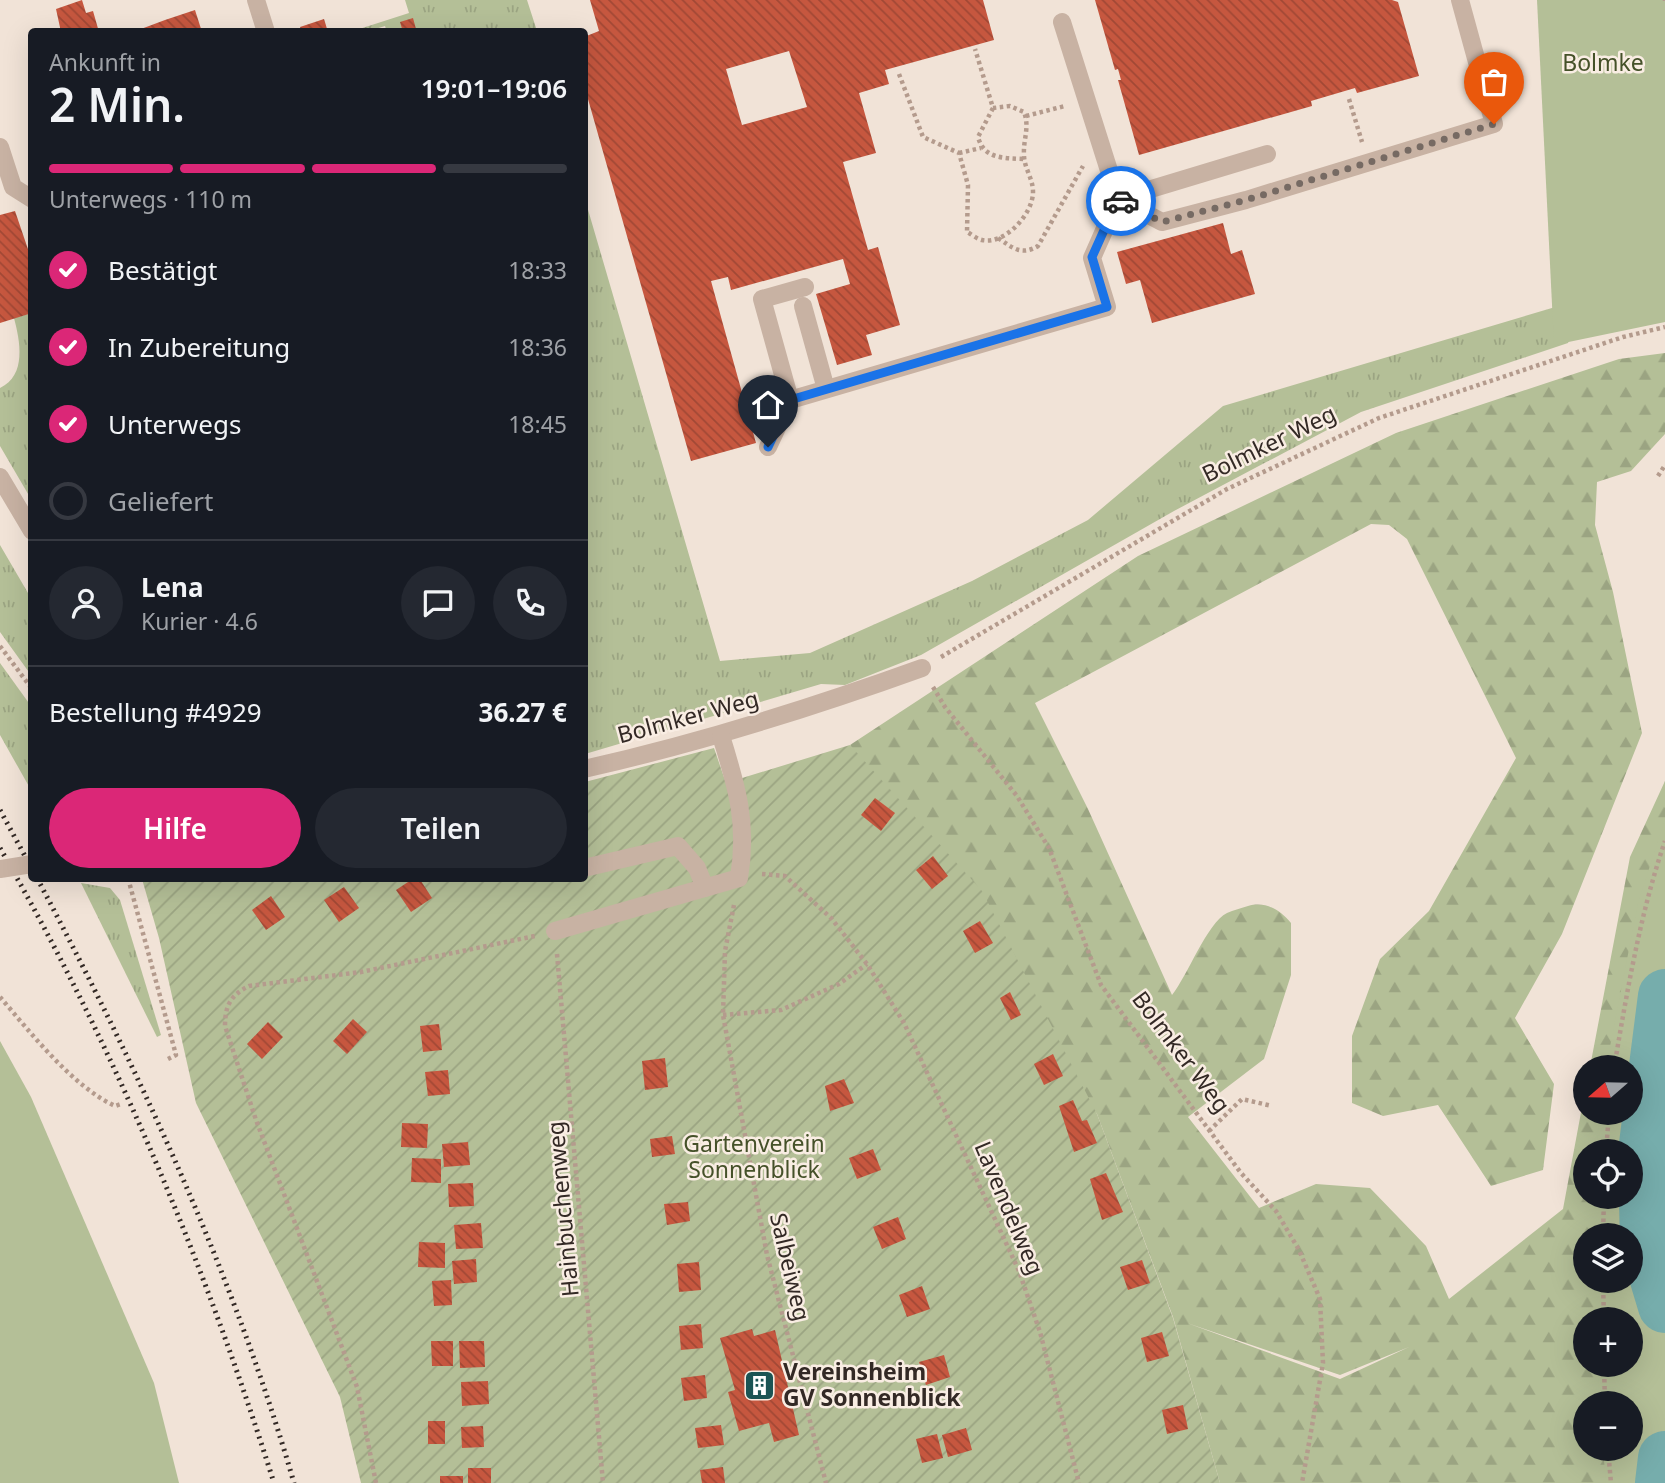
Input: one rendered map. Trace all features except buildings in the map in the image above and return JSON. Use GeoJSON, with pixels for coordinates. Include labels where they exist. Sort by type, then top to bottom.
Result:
{"type":"FeatureCollection","features":[{"type":"Feature","properties":{"kind":"street"},"geometry":{"type":"LineString","coordinates":[[256,0],[265,28]]}},
{"type":"Feature","properties":{"kind":"street"},"geometry":{"type":"LineString","coordinates":[[1118,199],[1162,222],[1494,124],[1460,0]]}},
{"type":"Feature","properties":{"kind":"street"},"geometry":{"type":"LineString","coordinates":[[790,400],[1107,307],[1092,257],[1118,199],[1062,22]]}},
{"type":"Feature","properties":{"kind":"street"},"geometry":{"type":"LineString","coordinates":[[0,147],[13,187],[28,196]]}},
{"type":"Feature","properties":{"kind":"street"},"geometry":{"type":"LineString","coordinates":[[1118,199],[1267,154]]}},
{"type":"Feature","properties":{"kind":"street"},"geometry":{"type":"LineString","coordinates":[[768,447],[790,400],[762,299],[805,287]]}},
{"type":"Feature","properties":{"kind":"street"},"geometry":{"type":"LineString","coordinates":[[803,306],[826,389]]}},
{"type":"Feature","properties":{"kind":"street"},"geometry":{"type":"LineString","coordinates":[[0,477],[28,524]]}},
{"type":"Feature","properties":{"kind":"street","name":"Bolmker Weg"},"geometry":{"type":"LineString","coordinates":[[588,768],[721,736],[827,703],[922,668]]}},
{"type":"Feature","properties":{"kind":"street"},"geometry":{"type":"LineString","coordinates":[[555,931],[738,878],[745,844],[737,789],[721,736]]}},
{"type":"Feature","properties":{"kind":"street"},"geometry":{"type":"LineString","coordinates":[[588,867],[678,846],[698,868],[705,888]]}},
{"type":"Feature","properties":{"kind":"street"},"geometry":{"type":"LineString","coordinates":[[0,869],[28,865]]}},
{"type":"Feature","properties":{"kind":"path"},"geometry":{"type":"LineString","coordinates":[[975,49],[993,108],[978,137],[981,148],[990,155],[1024,159]]}},
{"type":"Feature","properties":{"kind":"path"},"geometry":{"type":"LineString","coordinates":[[899,74],[923,137],[959,153],[981,148]]}},
{"type":"Feature","properties":{"kind":"path"},"geometry":{"type":"LineString","coordinates":[[1349,99],[1368,163]]}},
{"type":"Feature","properties":{"kind":"path"},"geometry":{"type":"LineString","coordinates":[[1026,116],[1074,104]]}},
{"type":"Feature","properties":{"kind":"path"},"geometry":{"type":"LineString","coordinates":[[959,153],[968,185],[967,232],[982,240],[999,238],[1015,228],[1026,213],[1033,196],[1032,177],[1024,159],[1029,126],[1026,116],[1024,112],[1010,106],[993,108]]}},
{"type":"Feature","properties":{"kind":"path"},"geometry":{"type":"LineString","coordinates":[[999,238],[1018,251],[1028,252],[1038,246],[1082,166],[1108,167]]}},
{"type":"Feature","properties":{"kind":"path","name":"Bolmker Weg"},"geometry":{"type":"LineString","coordinates":[[1303,1483],[1323,1363],[1320,1299],[1299,1250],[1276,1210],[1241,1173],[1101,985],[1084,934],[1049,848],[1017,796],[945,707],[922,668],[1227,489],[1379,418],[1623,337],[1665,327]]}},
{"type":"Feature","properties":{"kind":"path"},"geometry":{"type":"LineString","coordinates":[[1658,476],[1665,465]]}},
{"type":"Feature","properties":{"kind":"path"},"geometry":{"type":"LineString","coordinates":[[0,646],[28,684]]}},
{"type":"Feature","properties":{"kind":"path"},"geometry":{"type":"LineString","coordinates":[[1616,1055],[1628,987],[1653,876],[1665,841]]}},
{"type":"Feature","properties":{"kind":"path","name":"Lavendelweg"},"geometry":{"type":"LineString","coordinates":[[738,878],[763,874],[785,876],[831,918],[867,964],[904,1023],[1019,1271],[1040,1332],[1079,1483]]}},
{"type":"Feature","properties":{"kind":"path","name":"Salbeiweg"},"geometry":{"type":"LineString","coordinates":[[738,878],[725,951],[723,1015],[767,1255],[826,1483]]}},
{"type":"Feature","properties":{"kind":"path"},"geometry":{"type":"LineString","coordinates":[[129,882],[176,1055],[168,1059]]}},
{"type":"Feature","properties":{"kind":"path","name":"Hainbuchenweg"},"geometry":{"type":"LineString","coordinates":[[555,931],[603,1483]]}},
{"type":"Feature","properties":{"kind":"path"},"geometry":{"type":"LineString","coordinates":[[376,1483],[357,1387],[334,1320],[256,1120],[225,1026],[225,1012],[234,994],[249,986],[361,972],[532,937]]}},
{"type":"Feature","properties":{"kind":"path"},"geometry":{"type":"LineString","coordinates":[[723,1015],[780,1010],[839,984],[867,964]]}},
{"type":"Feature","properties":{"kind":"path"},"geometry":{"type":"LineString","coordinates":[[0,997],[35,1039],[99,1099],[115,1106],[121,1104]]}},
{"type":"Feature","properties":{"kind":"path"},"geometry":{"type":"LineString","coordinates":[[1209,1131],[1242,1099],[1272,1106]]}},
{"type":"Feature","properties":{"kind":"path"},"geometry":{"type":"LineString","coordinates":[[1609,1461],[1611,1483]]}},
{"type":"Feature","properties":{"kind":"green space"},"geometry":{"type":"Polygon","coordinates":[[[405,0],[527,0],[536,28],[362,28],[409,13],[405,0]]]}},
{"type":"Feature","properties":{"kind":"green space","name":"Bolmke"},"geometry":{"type":"Polygon","coordinates":[[[1537,0],[1665,0],[1665,322],[1554,345],[1537,0]]]}},
{"type":"Feature","properties":{"kind":"green space"},"geometry":{"type":"Polygon","coordinates":[[[588,210],[720,661],[810,653],[972,581],[1088,520],[1223,406],[1562,305],[1574,328],[1568,343],[1361,412],[1174,511],[921,655],[845,685],[821,684],[588,753],[588,210]]]}},
{"type":"Feature","properties":{"kind":"green space"},"geometry":{"type":"Polygon","coordinates":[[[28,314],[28,494],[0,446],[0,388],[14,375],[19,357],[14,318],[28,314]]]}},
{"type":"Feature","properties":{"kind":"green space"},"geometry":{"type":"Polygon","coordinates":[[[1665,353],[1665,434],[1631,471],[1597,482],[1595,525],[1613,592],[1642,733],[1562,934],[1515,1018],[1554,1084],[1543,1170],[1491,1186],[1438,1105],[1383,1116],[1352,1103],[1352,1036],[1380,959],[1429,911],[1516,758],[1407,539],[1389,525],[1371,524],[1035,703],[1088,809],[1172,995],[1212,927],[1227,913],[1261,905],[1282,914],[1291,923],[1291,975],[1264,1059],[1188,1117],[1259,1208],[1316,1184],[1370,1188],[1426,1246],[1449,1299],[1563,1209],[1573,1155],[1573,1209],[1643,1209],[1643,1139],[1576,1139],[1579,1125],[1643,1125],[1643,1055],[1592,1055],[1630,857],[1665,781],[1665,1483],[1220,1483],[1173,1317],[1097,1114],[850,745],[1138,556],[1396,433],[1619,359],[1665,353]],[[1187,1323],[1340,1379],[1409,1347],[1340,1375],[1187,1323]]]}},
{"type":"Feature","properties":{"kind":"green space"},"geometry":{"type":"Polygon","coordinates":[[[0,545],[28,593],[28,671],[0,632],[0,545]]]}},
{"type":"Feature","properties":{"kind":"green space"},"geometry":{"type":"Polygon","coordinates":[[[0,663],[28,702],[28,785],[0,735],[0,663]]]}},
{"type":"Feature","properties":{"kind":"green space","name":"Gartenverein Sonnenblick"},"geometry":{"type":"Polygon","coordinates":[[[850,745],[982,891],[1097,1114],[1173,1318],[1220,1483],[361,1483],[340,1397],[196,1103],[159,938],[143,882],[588,882],[588,781],[714,748],[726,783],[850,745]]]}},
{"type":"Feature","properties":{"kind":"green space"},"geometry":{"type":"Polygon","coordinates":[[[1665,819],[1665,1483],[1606,1483],[1604,1461],[1643,1461],[1643,1391],[1599,1391],[1598,1377],[1643,1377],[1643,1307],[1594,1307],[1594,1293],[1643,1293],[1643,1223],[1594,1223],[1594,1209],[1643,1209],[1643,1139],[1597,1139],[1599,1125],[1643,1125],[1643,1055],[1608,1055],[1638,903],[1665,819]]]}},
{"type":"Feature","properties":{"kind":"green space"},"geometry":{"type":"Polygon","coordinates":[[[81,883],[110,888],[120,900],[161,1035],[157,1037],[81,883]]]}},
{"type":"Feature","properties":{"kind":"green space"},"geometry":{"type":"Polygon","coordinates":[[[0,1041],[31,1097],[154,1383],[179,1483],[0,1483],[0,1041]]]}},
{"type":"Feature","properties":{"kind":"waterway"},"geometry":{"type":"LineString","coordinates":[[1665,996],[1645,1152],[1647,1246],[1665,1306]]}},
{"type":"Feature","properties":{"kind":"waterway"},"geometry":{"type":"LineString","coordinates":[[1662,1483],[1665,1458]]}},
{"type":"Feature","properties":{"kind":"railway"},"geometry":{"type":"LineString","coordinates":[[0,810],[28,862]]}},
{"type":"Feature","properties":{"kind":"railway"},"geometry":{"type":"LineString","coordinates":[[0,848],[82,1001],[154,1158],[218,1320],[274,1483]]}},
{"type":"Feature","properties":{"kind":"railway"},"geometry":{"type":"LineString","coordinates":[[39,882],[111,1024],[181,1174],[243,1328],[294,1483]]}},
{"type":"Feature","properties":{"kind":"way so far"},"geometry":{"type":"LineString","coordinates":[[1121,201],[1162,222],[1246,200],[1494,124]]}},
{"type":"Feature","properties":{"kind":"place","name":"Vereinsheim GV Sonnenblick"},"geometry":{"type":"Point","coordinates":[760,1385]}},
{"type":"Feature","properties":{"kind":"route"},"geometry":{"type":"LineString","coordinates":[[768,447],[785,416],[790,400],[1107,307],[1092,257],[1118,199],[1121,201]]}}]}
